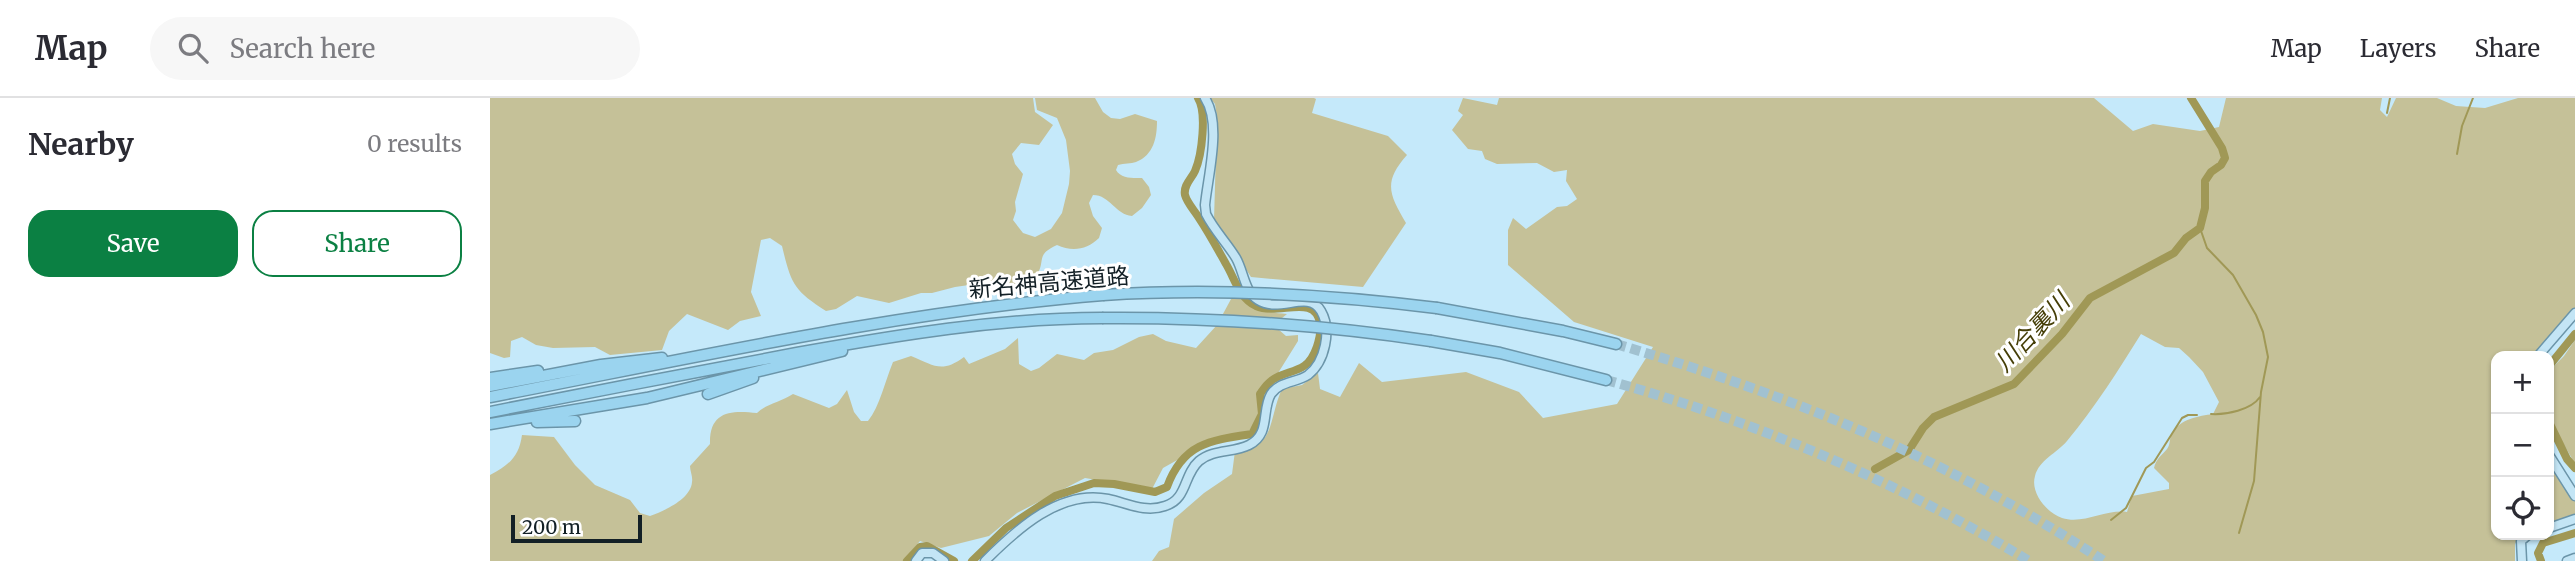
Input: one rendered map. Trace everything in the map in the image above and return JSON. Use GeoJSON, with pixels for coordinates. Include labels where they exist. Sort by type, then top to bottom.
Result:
{"type":"FeatureCollection","features":[{"type":"Feature","properties":{"kind":"highway","name":"新名神高速道路"},"geometry":{"type":"LineString","coordinates":[[490,397],[907,318],[1015,303],[1103,295],[1181,292],[1352,298],[1537,326],[1616,344]]}},
{"type":"Feature","properties":{"kind":"highway","name":"新名神高速道路"},"geometry":{"type":"LineString","coordinates":[[490,412],[859,342],[1000,322],[1102,318],[1305,326],[1431,341],[1500,353],[1606,380]]}},
{"type":"Feature","properties":{"kind":"highway"},"geometry":{"type":"LineString","coordinates":[[490,425],[647,398],[874,344],[1000,322]]}},
{"type":"Feature","properties":{"kind":"highway"},"geometry":{"type":"LineString","coordinates":[[490,386],[601,365],[695,352],[714,353]]}},
{"type":"Feature","properties":{"kind":"highway"},"geometry":{"type":"LineString","coordinates":[[708,394],[796,362]]}},
{"type":"Feature","properties":{"kind":"highway"},"geometry":{"type":"LineString","coordinates":[[490,377],[601,365]]}},
{"type":"Feature","properties":{"kind":"highway"},"geometry":{"type":"LineString","coordinates":[[490,425],[575,421]]}},
{"type":"Feature","properties":{"kind":"main road"},"geometry":{"type":"LineString","coordinates":[[985,561],[1016,531],[1074,499],[1095,497],[1146,508],[1166,506],[1175,501],[1182,495],[1197,462],[1205,457],[1249,445],[1255,440],[1265,426],[1268,400],[1272,392],[1284,383],[1294,382],[1308,375],[1319,360],[1325,347],[1326,335],[1321,311],[1304,300],[1272,306],[1252,295],[1236,259],[1206,214],[1213,134],[1211,110],[1205,98]]}},
{"type":"Feature","properties":{"kind":"main road"},"geometry":{"type":"LineString","coordinates":[[2542,351],[2575,313]]}},
{"type":"Feature","properties":{"kind":"main road"},"geometry":{"type":"LineString","coordinates":[[2554,463],[2575,496]]}},
{"type":"Feature","properties":{"kind":"main road"},"geometry":{"type":"LineString","coordinates":[[2554,526],[2575,519]]}},
{"type":"Feature","properties":{"kind":"main road"},"geometry":{"type":"LineString","coordinates":[[2522,540],[2522,561]]}},
{"type":"Feature","properties":{"kind":"main road"},"geometry":{"type":"LineString","coordinates":[[916,561],[922,553],[929,552],[944,561]]}},
{"type":"Feature","properties":{"kind":"main road"},"geometry":{"type":"LineString","coordinates":[[2567,561],[2575,558]]}},
{"type":"Feature","properties":{"kind":"shaded area"},"geometry":{"type":"Polygon","coordinates":[[[490,98],[1033,98],[1035,112],[1053,125],[1039,145],[1021,143],[1012,154],[1015,164],[1023,174],[1013,220],[1023,233],[1035,237],[1051,229],[1062,213],[1070,171],[1066,140],[1057,118],[1037,110],[1035,98],[1095,98],[1103,112],[1111,118],[1120,119],[1135,114],[1157,121],[1155,139],[1147,155],[1136,162],[1118,165],[1116,170],[1124,176],[1142,178],[1151,195],[1132,216],[1126,215],[1104,198],[1093,195],[1089,203],[1093,216],[1102,228],[1099,238],[1079,249],[1057,245],[1043,255],[1037,275],[1023,277],[1013,286],[983,283],[921,293],[889,303],[857,296],[836,309],[826,311],[800,291],[791,277],[782,246],[770,238],[761,240],[751,292],[761,316],[740,321],[728,330],[687,314],[669,331],[662,350],[610,355],[595,347],[553,348],[536,345],[522,337],[511,341],[510,357],[504,358],[490,353],[490,98]]]}},
{"type":"Feature","properties":{"kind":"shaded area"},"geometry":{"type":"Polygon","coordinates":[[[1210,98],[1314,98],[1316,99],[1312,113],[1388,136],[1407,155],[1394,173],[1391,188],[1406,223],[1363,287],[1251,277],[1214,220],[1217,117],[1215,104],[1210,98]]]}},
{"type":"Feature","properties":{"kind":"shaded area"},"geometry":{"type":"Polygon","coordinates":[[[1463,98],[1497,105],[1499,98],[2094,98],[2133,131],[2153,124],[2200,131],[2219,127],[2226,98],[2382,98],[2380,110],[2387,117],[2396,98],[2437,98],[2456,106],[2485,108],[2518,98],[2575,98],[2575,309],[2537,351],[2491,351],[2491,540],[2518,540],[2515,544],[2515,561],[1152,561],[1159,551],[1169,547],[1174,519],[1204,493],[1232,474],[1235,451],[1258,445],[1264,438],[1282,389],[1302,385],[1318,373],[1320,389],[1340,397],[1359,363],[1382,382],[1466,372],[1519,392],[1543,418],[1617,404],[1653,347],[1574,322],[1508,265],[1508,230],[1513,218],[1526,229],[1557,207],[1567,206],[1577,199],[1566,181],[1567,170],[1554,172],[1537,163],[1497,164],[1485,159],[1482,151],[1468,149],[1452,130],[1463,115],[1458,111],[1463,98]],[[2141,334],[2077,428],[2063,445],[2040,465],[2035,476],[2035,489],[2041,502],[2056,515],[2078,520],[2127,512],[2132,496],[2169,489],[2169,483],[2154,468],[2168,447],[2172,433],[2185,421],[2213,414],[2219,402],[2203,372],[2179,348],[2165,347],[2141,334]]]}},
{"type":"Feature","properties":{"kind":"shaded area"},"geometry":{"type":"Polygon","coordinates":[[[1237,288],[1252,306],[1264,311],[1287,314],[1282,318],[1278,329],[1286,336],[1298,335],[1298,341],[1265,394],[1260,415],[1249,431],[1188,454],[1163,468],[1152,489],[1085,478],[1017,513],[989,536],[941,548],[920,541],[903,561],[490,561],[490,475],[512,460],[522,435],[554,437],[575,465],[595,485],[630,500],[640,513],[650,516],[669,508],[687,494],[692,482],[690,466],[710,444],[713,425],[723,415],[757,413],[793,394],[829,408],[837,404],[847,390],[854,412],[861,421],[868,421],[879,401],[893,362],[911,356],[943,367],[964,357],[969,364],[1005,349],[1018,338],[1019,364],[1031,371],[1057,354],[1084,360],[1094,353],[1113,350],[1139,337],[1153,334],[1166,341],[1196,348],[1217,325],[1237,288]]]}},
{"type":"Feature","properties":{"kind":"shaded area"},"geometry":{"type":"Polygon","coordinates":[[[2575,340],[2575,464],[2554,427],[2554,366],[2575,340]]]}},
{"type":"Feature","properties":{"kind":"shaded area"},"geometry":{"type":"Polygon","coordinates":[[[2554,473],[2575,500],[2575,514],[2554,521],[2554,473]]]}},
{"type":"Feature","properties":{"kind":"waterway"},"geometry":{"type":"LineString","coordinates":[[972,561],[1006,528],[1055,496],[1094,483],[1155,492],[1167,487],[1181,461],[1190,452],[1211,442],[1252,434],[1262,414],[1260,394],[1278,377],[1308,363],[1314,353],[1320,328],[1317,314],[1304,307],[1275,309],[1250,303],[1238,288],[1186,198],[1185,188],[1198,164],[1201,145],[1203,123],[1198,98]]}},
{"type":"Feature","properties":{"kind":"waterway","name":"川合裏川"},"geometry":{"type":"LineString","coordinates":[[1875,469],[1909,450],[1923,428],[1934,417],[2014,384],[2062,334],[2090,298],[2174,253],[2186,238],[2200,228],[2205,208],[2205,181],[2225,158],[2222,148],[2191,98]]}},
{"type":"Feature","properties":{"kind":"waterway"},"geometry":{"type":"LineString","coordinates":[[2387,113],[2390,98]]}},
{"type":"Feature","properties":{"kind":"waterway"},"geometry":{"type":"LineString","coordinates":[[2457,154],[2462,126],[2473,98]]}},
{"type":"Feature","properties":{"kind":"waterway"},"geometry":{"type":"LineString","coordinates":[[2200,228],[2207,248],[2233,275],[2256,315],[2268,357],[2261,392],[2254,481],[2239,533]]}},
{"type":"Feature","properties":{"kind":"waterway"},"geometry":{"type":"LineString","coordinates":[[2554,360],[2575,334]]}},
{"type":"Feature","properties":{"kind":"waterway"},"geometry":{"type":"LineString","coordinates":[[2211,414],[2238,411],[2260,397]]}},
{"type":"Feature","properties":{"kind":"waterway"},"geometry":{"type":"LineString","coordinates":[[2111,520],[2126,508],[2146,468],[2154,462],[2182,418],[2197,415]]}},
{"type":"Feature","properties":{"kind":"waterway"},"geometry":{"type":"LineString","coordinates":[[2554,432],[2567,459],[2575,468]]}},
{"type":"Feature","properties":{"kind":"waterway"},"geometry":{"type":"LineString","coordinates":[[2541,561],[2538,553],[2543,543],[2575,533]]}},
{"type":"Feature","properties":{"kind":"waterway"},"geometry":{"type":"LineString","coordinates":[[907,561],[920,547],[927,546],[954,561]]}},
{"type":"Feature","properties":{"kind":"tunnel"},"geometry":{"type":"LineString","coordinates":[[1616,344],[1745,386],[1868,434],[1987,491],[2104,561]]}},
{"type":"Feature","properties":{"kind":"tunnel"},"geometry":{"type":"LineString","coordinates":[[1606,380],[1716,414],[1824,456],[1928,505],[2029,561]]}}]}
